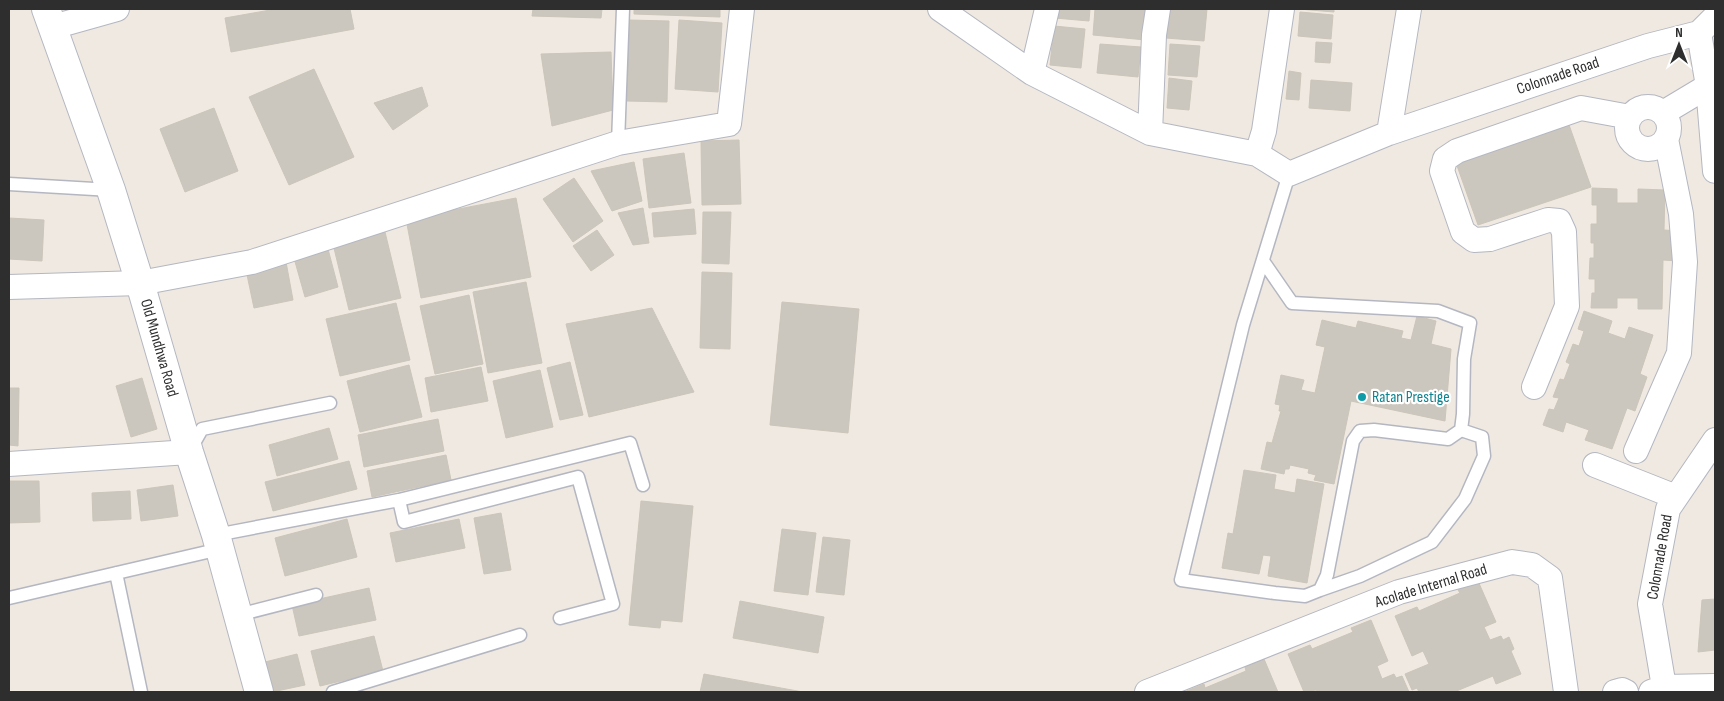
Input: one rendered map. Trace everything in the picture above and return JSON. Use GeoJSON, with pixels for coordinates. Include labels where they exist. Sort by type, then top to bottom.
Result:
{"type":"FeatureCollection","features":[{"type":"Feature","properties":{"kind":"street"},"geometry":{"type":"LineString","coordinates":[[49,18],[117,9]]}},
{"type":"Feature","properties":{"kind":"street"},"geometry":{"type":"LineString","coordinates":[[9,287],[140,283],[252,262],[618,143],[729,124],[742,9]]}},
{"type":"Feature","properties":{"kind":"street"},"geometry":{"type":"LineString","coordinates":[[940,9],[1032,74],[1150,133],[1257,154],[1289,174]]}},
{"type":"Feature","properties":{"kind":"street"},"geometry":{"type":"LineString","coordinates":[[1032,74],[1047,9]]}},
{"type":"Feature","properties":{"kind":"street"},"geometry":{"type":"LineString","coordinates":[[1150,133],[1154,35],[1158,9]]}},
{"type":"Feature","properties":{"kind":"street"},"geometry":{"type":"LineString","coordinates":[[1257,154],[1264,131],[1282,9]]}},
{"type":"Feature","properties":{"kind":"street"},"geometry":{"type":"LineString","coordinates":[[1389,133],[1409,9]]}},
{"type":"Feature","properties":{"kind":"street","name":"Old Mundhwa Road"},"geometry":{"type":"LineString","coordinates":[[49,18],[111,190],[140,283],[189,452],[218,542],[259,692]]}},
{"type":"Feature","properties":{"kind":"street","name":"Colonnade Road"},"geometry":{"type":"LineString","coordinates":[[1289,174],[1389,133],[1648,46],[1711,21],[1708,86],[1715,171]]}},
{"type":"Feature","properties":{"kind":"street"},"geometry":{"type":"LineString","coordinates":[[1663,113],[1708,86]]}},
{"type":"Feature","properties":{"kind":"street"},"geometry":{"type":"LineString","coordinates":[[1534,387],[1566,306],[1564,232],[1559,221],[1548,220],[1490,239],[1474,240],[1463,232],[1442,171],[1445,159],[1457,151],[1581,108],[1630,117]]}},
{"type":"Feature","properties":{"kind":"street"},"geometry":{"type":"LineString","coordinates":[[1644,108],[1658,109],[1663,113],[1669,125],[1666,139],[1656,148],[1642,148],[1635,145],[1628,134],[1627,126],[1630,117],[1638,110],[1644,108]]}},
{"type":"Feature","properties":{"kind":"street"},"geometry":{"type":"LineString","coordinates":[[1636,450],[1679,353],[1685,262],[1681,214],[1666,139]]}},
{"type":"Feature","properties":{"kind":"street","name":"Colonnade Road"},"geometry":{"type":"LineString","coordinates":[[1658,690],[1650,604],[1668,509],[1715,440]]}},
{"type":"Feature","properties":{"kind":"street"},"geometry":{"type":"LineString","coordinates":[[9,464],[189,452]]}},
{"type":"Feature","properties":{"kind":"street"},"geometry":{"type":"LineString","coordinates":[[1595,465],[1676,497]]}},
{"type":"Feature","properties":{"kind":"street","name":"Acolade Internal Road"},"geometry":{"type":"LineString","coordinates":[[1147,692],[1399,592],[1512,562],[1532,565],[1550,578],[1566,692]]}},
{"type":"Feature","properties":{"kind":"street"},"geometry":{"type":"LineString","coordinates":[[1658,690],[1715,686]]}},
{"type":"Feature","properties":{"kind":"street"},"geometry":{"type":"LineString","coordinates":[[1615,692],[1622,690],[1626,692]]}},
{"type":"Feature","properties":{"kind":"lane"},"geometry":{"type":"LineString","coordinates":[[618,143],[623,9]]}},
{"type":"Feature","properties":{"kind":"lane"},"geometry":{"type":"LineString","coordinates":[[1289,174],[1243,325],[1181,580],[1275,594],[1306,596],[1360,576],[1432,542],[1466,499],[1484,456],[1482,437],[1461,430]]}},
{"type":"Feature","properties":{"kind":"lane"},"geometry":{"type":"LineString","coordinates":[[9,184],[111,190]]}},
{"type":"Feature","properties":{"kind":"lane"},"geometry":{"type":"LineString","coordinates":[[1263,261],[1292,303],[1438,311],[1470,323],[1464,359],[1461,430],[1448,439],[1374,430],[1360,431],[1353,441],[1327,575],[1320,590]]}},
{"type":"Feature","properties":{"kind":"lane"},"geometry":{"type":"LineString","coordinates":[[189,452],[202,429],[330,403]]}},
{"type":"Feature","properties":{"kind":"lane"},"geometry":{"type":"LineString","coordinates":[[9,598],[116,573],[218,542],[630,443],[643,486]]}},
{"type":"Feature","properties":{"kind":"lane"},"geometry":{"type":"LineString","coordinates":[[399,500],[404,522],[578,477],[613,604],[560,618]]}},
{"type":"Feature","properties":{"kind":"lane"},"geometry":{"type":"LineString","coordinates":[[116,573],[141,692]]}},
{"type":"Feature","properties":{"kind":"lane"},"geometry":{"type":"LineString","coordinates":[[238,614],[316,595]]}},
{"type":"Feature","properties":{"kind":"lane"},"geometry":{"type":"LineString","coordinates":[[333,692],[520,635]]}},
{"type":"Feature","properties":{"kind":"building"},"geometry":{"type":"Polygon","coordinates":[[[276,9],[350,9],[354,29],[231,52],[225,18],[276,9]]]}},
{"type":"Feature","properties":{"kind":"building"},"geometry":{"type":"Polygon","coordinates":[[[533,9],[602,9],[601,18],[532,16],[533,9]]]}},
{"type":"Feature","properties":{"kind":"building"},"geometry":{"type":"Polygon","coordinates":[[[634,9],[720,9],[720,17],[634,14],[634,9]]]}},
{"type":"Feature","properties":{"kind":"building"},"geometry":{"type":"Polygon","coordinates":[[[1056,9],[1090,9],[1089,21],[1055,18],[1056,9]]]}},
{"type":"Feature","properties":{"kind":"building"},"geometry":{"type":"Polygon","coordinates":[[[1095,9],[1148,9],[1146,40],[1093,35],[1095,9]]]}},
{"type":"Feature","properties":{"kind":"building"},"geometry":{"type":"Polygon","coordinates":[[[1168,9],[1207,9],[1204,41],[1166,38],[1168,9]]]}},
{"type":"Feature","properties":{"kind":"building"},"geometry":{"type":"Polygon","coordinates":[[[1299,9],[1334,9],[1334,12],[1299,9]]]}},
{"type":"Feature","properties":{"kind":"building"},"geometry":{"type":"Polygon","coordinates":[[[1300,12],[1333,15],[1331,39],[1298,36],[1300,12]]]}},
{"type":"Feature","properties":{"kind":"building"},"geometry":{"type":"Polygon","coordinates":[[[629,20],[669,21],[667,102],[627,101],[629,20]]]}},
{"type":"Feature","properties":{"kind":"building"},"geometry":{"type":"Polygon","coordinates":[[[679,20],[722,23],[718,92],[675,89],[679,20]]]}},
{"type":"Feature","properties":{"kind":"building"},"geometry":{"type":"Polygon","coordinates":[[[1054,26],[1085,29],[1081,68],[1050,65],[1054,26]]]}},
{"type":"Feature","properties":{"kind":"building"},"geometry":{"type":"Polygon","coordinates":[[[1316,42],[1332,43],[1330,63],[1315,62],[1316,42]]]}},
{"type":"Feature","properties":{"kind":"building"},"geometry":{"type":"Polygon","coordinates":[[[1100,44],[1141,47],[1138,77],[1097,73],[1100,44]]]}},
{"type":"Feature","properties":{"kind":"building"},"geometry":{"type":"Polygon","coordinates":[[[1170,44],[1200,46],[1197,77],[1168,75],[1170,44]]]}},
{"type":"Feature","properties":{"kind":"building"},"geometry":{"type":"Polygon","coordinates":[[[611,52],[613,110],[552,126],[541,54],[611,52]]]}},
{"type":"Feature","properties":{"kind":"building"},"geometry":{"type":"Polygon","coordinates":[[[314,69],[354,157],[289,185],[249,97],[314,69]]]}},
{"type":"Feature","properties":{"kind":"building"},"geometry":{"type":"Polygon","coordinates":[[[1289,71],[1301,73],[1299,100],[1286,99],[1289,71]]]}},
{"type":"Feature","properties":{"kind":"building"},"geometry":{"type":"Polygon","coordinates":[[[1169,78],[1192,81],[1189,110],[1167,108],[1169,78]]]}},
{"type":"Feature","properties":{"kind":"building"},"geometry":{"type":"Polygon","coordinates":[[[1311,80],[1352,83],[1350,111],[1309,108],[1311,80]]]}},
{"type":"Feature","properties":{"kind":"building"},"geometry":{"type":"Polygon","coordinates":[[[422,87],[428,106],[393,130],[374,103],[422,87]]]}},
{"type":"Feature","properties":{"kind":"building"},"geometry":{"type":"Polygon","coordinates":[[[214,108],[238,171],[185,192],[160,129],[214,108]]]}},
{"type":"Feature","properties":{"kind":"building"},"geometry":{"type":"Polygon","coordinates":[[[1568,122],[1591,187],[1478,225],[1455,160],[1568,122]]]}},
{"type":"Feature","properties":{"kind":"building"},"geometry":{"type":"Polygon","coordinates":[[[739,140],[741,204],[702,205],[701,141],[739,140]]]}},
{"type":"Feature","properties":{"kind":"building"},"geometry":{"type":"Polygon","coordinates":[[[684,153],[691,203],[649,208],[643,159],[684,153]]]}},
{"type":"Feature","properties":{"kind":"building"},"geometry":{"type":"Polygon","coordinates":[[[634,162],[642,201],[612,211],[591,171],[634,162]]]}},
{"type":"Feature","properties":{"kind":"building"},"geometry":{"type":"Polygon","coordinates":[[[574,178],[603,221],[573,242],[543,199],[574,178]]]}},
{"type":"Feature","properties":{"kind":"building"},"geometry":{"type":"Polygon","coordinates":[[[1592,188],[1617,189],[1617,203],[1638,203],[1638,189],[1665,190],[1664,230],[1679,231],[1678,261],[1663,260],[1662,309],[1638,309],[1638,298],[1617,298],[1617,308],[1591,308],[1592,293],[1595,293],[1595,279],[1589,279],[1590,258],[1594,258],[1594,243],[1591,243],[1591,224],[1597,224],[1597,205],[1592,205],[1592,188]]]}},
{"type":"Feature","properties":{"kind":"building"},"geometry":{"type":"Polygon","coordinates":[[[516,198],[531,277],[421,298],[406,219],[516,198]]]}},
{"type":"Feature","properties":{"kind":"building"},"geometry":{"type":"Polygon","coordinates":[[[643,208],[649,243],[633,245],[618,213],[643,208]]]}},
{"type":"Feature","properties":{"kind":"building"},"geometry":{"type":"Polygon","coordinates":[[[694,209],[696,234],[654,237],[652,213],[694,209]]]}},
{"type":"Feature","properties":{"kind":"building"},"geometry":{"type":"Polygon","coordinates":[[[703,212],[731,212],[729,264],[702,263],[703,212]]]}},
{"type":"Feature","properties":{"kind":"building"},"geometry":{"type":"Polygon","coordinates":[[[9,218],[44,220],[42,261],[9,259],[9,218]]]}},
{"type":"Feature","properties":{"kind":"building"},"geometry":{"type":"Polygon","coordinates":[[[597,230],[614,255],[591,271],[573,246],[597,230]]]}},
{"type":"Feature","properties":{"kind":"building"},"geometry":{"type":"Polygon","coordinates":[[[385,232],[401,298],[349,310],[333,244],[385,232]]]}},
{"type":"Feature","properties":{"kind":"building"},"geometry":{"type":"Polygon","coordinates":[[[328,249],[338,287],[305,297],[294,258],[328,249]]]}},
{"type":"Feature","properties":{"kind":"building"},"geometry":{"type":"Polygon","coordinates":[[[286,262],[293,300],[254,308],[246,270],[286,262]]]}},
{"type":"Feature","properties":{"kind":"building"},"geometry":{"type":"Polygon","coordinates":[[[702,272],[732,273],[730,349],[700,348],[702,272]]]}},
{"type":"Feature","properties":{"kind":"building"},"geometry":{"type":"Polygon","coordinates":[[[526,282],[542,363],[488,373],[473,292],[526,282]]]}},
{"type":"Feature","properties":{"kind":"building"},"geometry":{"type":"Polygon","coordinates":[[[469,295],[483,364],[435,374],[420,306],[469,295]]]}},
{"type":"Feature","properties":{"kind":"building"},"geometry":{"type":"Polygon","coordinates":[[[782,302],[859,309],[848,433],[770,425],[782,302]]]}},
{"type":"Feature","properties":{"kind":"building"},"geometry":{"type":"Polygon","coordinates":[[[396,303],[410,360],[340,376],[326,319],[396,303]]]}},
{"type":"Feature","properties":{"kind":"building"},"geometry":{"type":"Polygon","coordinates":[[[652,308],[694,392],[589,417],[566,324],[652,308]]]}},
{"type":"Feature","properties":{"kind":"building"},"geometry":{"type":"Polygon","coordinates":[[[1584,311],[1612,321],[1608,333],[1625,339],[1629,327],[1653,335],[1640,374],[1647,377],[1635,411],[1627,408],[1612,449],[1585,440],[1589,430],[1566,422],[1563,432],[1543,425],[1549,409],[1554,410],[1559,398],[1553,397],[1560,379],[1564,380],[1570,364],[1566,362],[1573,344],[1579,346],[1584,331],[1578,329],[1584,311]]]}},
{"type":"Feature","properties":{"kind":"building","name":"Ratan Prestige"},"geometry":{"type":"Polygon","coordinates":[[[1417,316],[1436,321],[1431,344],[1451,349],[1445,421],[1351,401],[1334,484],[1314,480],[1316,475],[1308,473],[1309,469],[1290,465],[1289,469],[1285,469],[1284,474],[1261,469],[1267,442],[1272,443],[1281,411],[1279,411],[1280,405],[1275,404],[1281,375],[1304,380],[1301,390],[1315,393],[1325,347],[1316,345],[1322,320],[1356,328],[1358,321],[1403,331],[1401,338],[1411,340],[1417,316]]]}},
{"type":"Feature","properties":{"kind":"building"},"geometry":{"type":"Polygon","coordinates":[[[570,362],[583,415],[560,420],[547,368],[570,362]]]}},
{"type":"Feature","properties":{"kind":"building"},"geometry":{"type":"Polygon","coordinates":[[[409,365],[422,417],[360,432],[347,381],[409,365]]]}},
{"type":"Feature","properties":{"kind":"building"},"geometry":{"type":"Polygon","coordinates":[[[481,367],[488,401],[431,412],[425,378],[481,367]]]}},
{"type":"Feature","properties":{"kind":"building"},"geometry":{"type":"Polygon","coordinates":[[[540,370],[553,427],[506,438],[493,381],[540,370]]]}},
{"type":"Feature","properties":{"kind":"building"},"geometry":{"type":"Polygon","coordinates":[[[142,378],[157,429],[131,437],[116,386],[142,378]]]}},
{"type":"Feature","properties":{"kind":"building"},"geometry":{"type":"Polygon","coordinates":[[[9,388],[19,388],[18,446],[9,445],[9,388]]]}},
{"type":"Feature","properties":{"kind":"building"},"geometry":{"type":"Polygon","coordinates":[[[438,419],[444,451],[364,467],[358,435],[438,419]]]}},
{"type":"Feature","properties":{"kind":"building"},"geometry":{"type":"Polygon","coordinates":[[[329,428],[338,459],[277,476],[269,445],[329,428]]]}},
{"type":"Feature","properties":{"kind":"building"},"geometry":{"type":"Polygon","coordinates":[[[446,455],[451,480],[372,497],[367,471],[446,455]]]}},
{"type":"Feature","properties":{"kind":"building"},"geometry":{"type":"Polygon","coordinates":[[[349,461],[357,489],[273,511],[265,482],[349,461]]]}},
{"type":"Feature","properties":{"kind":"building"},"geometry":{"type":"Polygon","coordinates":[[[1244,470],[1276,475],[1274,489],[1295,493],[1297,479],[1324,484],[1307,583],[1268,576],[1271,556],[1263,555],[1259,574],[1222,568],[1228,533],[1233,534],[1244,470]]]}},
{"type":"Feature","properties":{"kind":"building"},"geometry":{"type":"Polygon","coordinates":[[[9,481],[39,481],[40,522],[9,523],[9,481]]]}},
{"type":"Feature","properties":{"kind":"building"},"geometry":{"type":"Polygon","coordinates":[[[173,485],[178,516],[141,521],[137,490],[173,485]]]}},
{"type":"Feature","properties":{"kind":"building"},"geometry":{"type":"Polygon","coordinates":[[[130,491],[131,519],[93,521],[92,493],[130,491]]]}},
{"type":"Feature","properties":{"kind":"building"},"geometry":{"type":"Polygon","coordinates":[[[641,501],[693,506],[682,622],[661,620],[660,628],[629,625],[641,501]]]}},
{"type":"Feature","properties":{"kind":"building"},"geometry":{"type":"Polygon","coordinates":[[[501,513],[511,570],[484,574],[474,518],[501,513]]]}},
{"type":"Feature","properties":{"kind":"building"},"geometry":{"type":"Polygon","coordinates":[[[347,519],[357,557],[285,576],[275,538],[347,519]]]}},
{"type":"Feature","properties":{"kind":"building"},"geometry":{"type":"Polygon","coordinates":[[[459,519],[465,548],[396,562],[390,533],[459,519]]]}},
{"type":"Feature","properties":{"kind":"building"},"geometry":{"type":"Polygon","coordinates":[[[782,529],[816,533],[808,595],[774,591],[782,529]]]}},
{"type":"Feature","properties":{"kind":"building"},"geometry":{"type":"Polygon","coordinates":[[[823,537],[850,540],[844,595],[816,592],[823,537]]]}},
{"type":"Feature","properties":{"kind":"building"},"geometry":{"type":"Polygon","coordinates":[[[1478,581],[1496,622],[1484,627],[1490,640],[1501,636],[1503,640],[1509,637],[1514,649],[1511,651],[1521,674],[1496,684],[1493,676],[1454,692],[1419,692],[1417,688],[1412,690],[1405,674],[1429,664],[1423,651],[1412,656],[1395,616],[1417,607],[1419,611],[1460,593],[1458,590],[1478,581]]]}},
{"type":"Feature","properties":{"kind":"building"},"geometry":{"type":"Polygon","coordinates":[[[369,588],[376,620],[299,636],[292,605],[369,588]]]}},
{"type":"Feature","properties":{"kind":"building"},"geometry":{"type":"Polygon","coordinates":[[[1715,599],[1715,650],[1698,652],[1702,600],[1715,599]]]}},
{"type":"Feature","properties":{"kind":"building"},"geometry":{"type":"Polygon","coordinates":[[[740,601],[824,617],[818,653],[733,638],[740,601]]]}},
{"type":"Feature","properties":{"kind":"building"},"geometry":{"type":"Polygon","coordinates":[[[1371,620],[1388,661],[1377,666],[1382,679],[1394,674],[1396,678],[1402,676],[1409,692],[1317,692],[1316,690],[1304,692],[1288,654],[1310,645],[1312,649],[1353,632],[1351,628],[1371,620]]]}},
{"type":"Feature","properties":{"kind":"building"},"geometry":{"type":"Polygon","coordinates":[[[374,636],[383,671],[320,686],[311,651],[374,636]]]}},
{"type":"Feature","properties":{"kind":"building"},"geometry":{"type":"Polygon","coordinates":[[[297,654],[305,685],[272,692],[265,662],[297,654]]]}},
{"type":"Feature","properties":{"kind":"building"},"geometry":{"type":"Polygon","coordinates":[[[1264,659],[1278,692],[1184,692],[1204,684],[1205,688],[1246,671],[1245,667],[1264,659]]]}},
{"type":"Feature","properties":{"kind":"building"},"geometry":{"type":"Polygon","coordinates":[[[704,674],[803,692],[700,692],[704,674]]]}},
{"type":"Feature","properties":{"kind":"place","name":"Ratan Prestige"},"geometry":{"type":"Point","coordinates":[1362,397]}}]}
